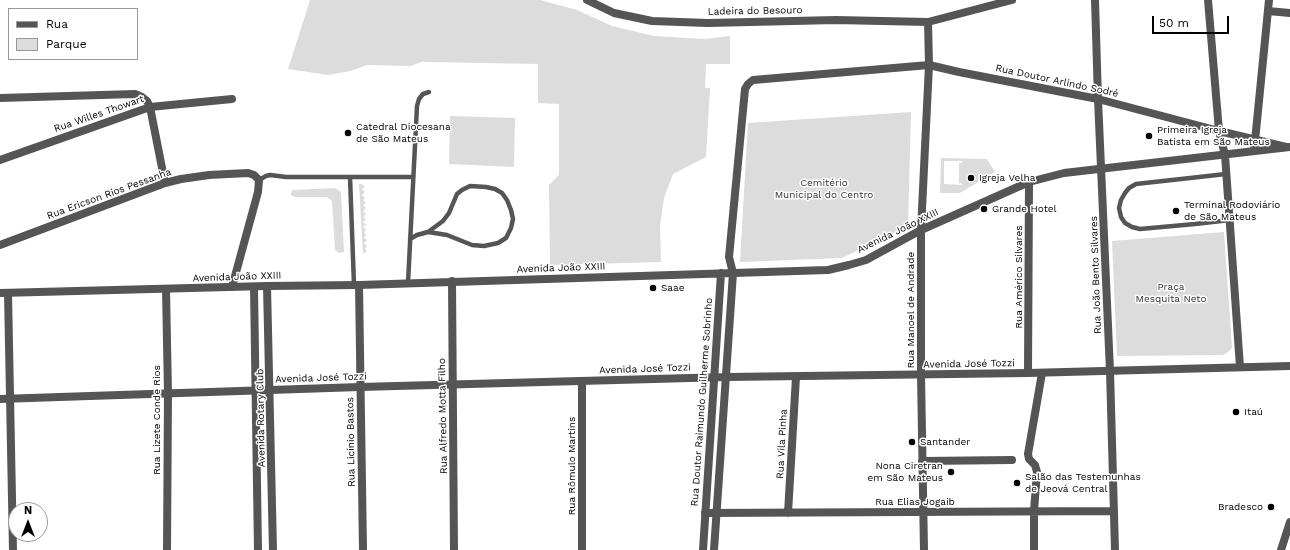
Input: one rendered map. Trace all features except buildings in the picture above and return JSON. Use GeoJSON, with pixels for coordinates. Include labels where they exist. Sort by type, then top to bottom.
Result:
{"type":"FeatureCollection","features":[{"type":"Feature","properties":{"kind":"street","name":"Ladeira do Besouro"},"geometry":{"type":"LineString","coordinates":[[587,0],[614,13],[652,21],[708,23],[836,20],[928,22],[1012,0]]}},
{"type":"Feature","properties":{"kind":"street","name":"Rua João Bento Silvares"},"geometry":{"type":"LineString","coordinates":[[1095,0],[1110,371],[1115,550]]}},
{"type":"Feature","properties":{"kind":"street"},"geometry":{"type":"LineString","coordinates":[[1208,0],[1219,131],[1226,174],[1240,367]]}},
{"type":"Feature","properties":{"kind":"street"},"geometry":{"type":"LineString","coordinates":[[1254,151],[1269,0]]}},
{"type":"Feature","properties":{"kind":"street"},"geometry":{"type":"LineString","coordinates":[[1268,11],[1290,13]]}},
{"type":"Feature","properties":{"kind":"street","name":"Rua Manoel de Andrade"},"geometry":{"type":"LineString","coordinates":[[924,550],[921,375],[921,230],[928,65],[928,22]]}},
{"type":"Feature","properties":{"kind":"street","name":"Rua Doutor Arlindo Sodré"},"geometry":{"type":"LineString","coordinates":[[745,89],[753,80],[760,78],[928,65],[1098,98],[1219,131],[1288,147]]}},
{"type":"Feature","properties":{"kind":"street","name":"Rua Doutor Raimundo Guilherme Sobrinho"},"geometry":{"type":"LineString","coordinates":[[714,550],[733,273],[729,257],[745,89]]}},
{"type":"Feature","properties":{"kind":"street"},"geometry":{"type":"LineString","coordinates":[[0,98],[135,94],[142,97],[150,106],[165,183]]}},
{"type":"Feature","properties":{"kind":"street","name":"Rua Willes Thowart"},"geometry":{"type":"LineString","coordinates":[[0,160],[150,106],[232,99]]}},
{"type":"Feature","properties":{"kind":"street"},"geometry":{"type":"LineString","coordinates":[[1102,169],[1288,147]]}},
{"type":"Feature","properties":{"kind":"street","name":"Avenida João XXIII"},"geometry":{"type":"LineString","coordinates":[[4,293],[356,285],[828,270],[866,260],[921,230],[1029,182],[1064,173],[1102,169]]}},
{"type":"Feature","properties":{"kind":"street","name":"Rua Ericson Rios Pessanha"},"geometry":{"type":"LineString","coordinates":[[0,245],[165,183],[209,175],[248,173],[254,174],[259,180]]}},
{"type":"Feature","properties":{"kind":"street"},"geometry":{"type":"LineString","coordinates":[[232,287],[258,192],[259,180]]}},
{"type":"Feature","properties":{"kind":"street","name":"Rua Américo Silvares"},"geometry":{"type":"LineString","coordinates":[[1028,373],[1029,182]]}},
{"type":"Feature","properties":{"kind":"street","name":"Rua Doutor Raimundo Guilherme Sobrinho"},"geometry":{"type":"LineString","coordinates":[[703,550],[721,273],[729,257]]}},
{"type":"Feature","properties":{"kind":"street","name":"Rua Alfredo Motta Filho"},"geometry":{"type":"LineString","coordinates":[[452,281],[454,550]]}},
{"type":"Feature","properties":{"kind":"street","name":"Rua Licínio Bastos"},"geometry":{"type":"LineString","coordinates":[[356,285],[360,387],[363,550]]}},
{"type":"Feature","properties":{"kind":"street","name":"Avenida Rotary Club"},"geometry":{"type":"LineString","coordinates":[[267,286],[273,550]]}},
{"type":"Feature","properties":{"kind":"street","name":"Avenida Rotary Club"},"geometry":{"type":"LineString","coordinates":[[254,287],[258,550]]}},
{"type":"Feature","properties":{"kind":"street","name":"Rua Lizete Conde Rios"},"geometry":{"type":"LineString","coordinates":[[166,289],[168,394],[167,550]]}},
{"type":"Feature","properties":{"kind":"street"},"geometry":{"type":"LineString","coordinates":[[4,293],[10,399],[13,550]]}},
{"type":"Feature","properties":{"kind":"street"},"geometry":{"type":"LineString","coordinates":[[717,326],[729,326]]}},
{"type":"Feature","properties":{"kind":"street","name":"Avenida José Tozzi"},"geometry":{"type":"LineString","coordinates":[[0,399],[714,377],[1042,373],[1290,366]]}},
{"type":"Feature","properties":{"kind":"street"},"geometry":{"type":"LineString","coordinates":[[1034,550],[1034,512],[1037,468],[1036,465],[1029,459],[1028,454],[1042,373]]}},
{"type":"Feature","properties":{"kind":"street","name":"Rua Vila Pinha"},"geometry":{"type":"LineString","coordinates":[[788,513],[796,377]]}},
{"type":"Feature","properties":{"kind":"street","name":"Rua Rômulo Martins"},"geometry":{"type":"LineString","coordinates":[[582,381],[582,550]]}},
{"type":"Feature","properties":{"kind":"street"},"geometry":{"type":"LineString","coordinates":[[922,461],[1012,460]]}},
{"type":"Feature","properties":{"kind":"street"},"geometry":{"type":"LineString","coordinates":[[257,487],[272,486]]}},
{"type":"Feature","properties":{"kind":"street","name":"Rua Elias Jogaib"},"geometry":{"type":"LineString","coordinates":[[705,513],[1114,511]]}},
{"type":"Feature","properties":{"kind":"street"},"geometry":{"type":"LineString","coordinates":[[1281,550],[1290,522]]}},
{"type":"Feature","properties":{"kind":"lane"},"geometry":{"type":"LineString","coordinates":[[408,283],[417,106],[419,99],[423,94],[429,92]]}},
{"type":"Feature","properties":{"kind":"lane"},"geometry":{"type":"LineString","coordinates":[[1226,174],[1136,184],[1124,193],[1119,208],[1121,217],[1125,223],[1140,229],[1185,226],[1230,220]]}},
{"type":"Feature","properties":{"kind":"lane"},"geometry":{"type":"LineString","coordinates":[[259,180],[270,175],[413,177]]}},
{"type":"Feature","properties":{"kind":"lane"},"geometry":{"type":"LineString","coordinates":[[350,177],[356,285]]}},
{"type":"Feature","properties":{"kind":"lane"},"geometry":{"type":"LineString","coordinates":[[410,239],[428,232],[447,218],[457,194],[470,186],[486,187],[495,189],[502,193],[507,200],[513,219],[511,228],[506,238],[498,243],[484,246],[472,245],[447,235],[428,232]]}},
{"type":"Feature","properties":{"kind":"green space"},"geometry":{"type":"Polygon","coordinates":[[[310,0],[540,0],[577,10],[612,26],[654,36],[704,39],[730,36],[730,64],[706,64],[705,88],[710,88],[706,157],[673,174],[664,198],[660,225],[661,262],[550,265],[549,185],[559,175],[559,104],[538,103],[538,64],[421,62],[411,66],[367,65],[350,71],[328,75],[288,69],[310,0]]]}},
{"type":"Feature","properties":{"kind":"green space","name":"Cemitério Municipal do Centro"},"geometry":{"type":"Polygon","coordinates":[[[911,112],[908,226],[842,258],[740,262],[748,123],[911,112]]]}},
{"type":"Feature","properties":{"kind":"green space"},"geometry":{"type":"Polygon","coordinates":[[[450,116],[515,118],[514,167],[449,164],[450,116]]]}},
{"type":"Feature","properties":{"kind":"green space","name":"Igreja Velha"},"geometry":{"type":"Polygon","coordinates":[[[941,158],[987,159],[995,172],[960,193],[940,193],[941,158]],[[944,161],[944,184],[962,185],[962,183],[959,183],[959,163],[962,163],[962,161],[944,161]]]}},
{"type":"Feature","properties":{"kind":"green space"},"geometry":{"type":"Polygon","coordinates":[[[359,184],[362,184],[365,187],[362,189],[365,192],[362,195],[365,198],[363,200],[366,203],[363,205],[366,208],[363,211],[366,214],[363,217],[366,219],[363,222],[366,225],[363,227],[366,230],[364,232],[366,235],[364,238],[367,240],[364,243],[367,246],[365,249],[367,251],[363,254],[359,184]]]}},
{"type":"Feature","properties":{"kind":"green space"},"geometry":{"type":"Polygon","coordinates":[[[335,188],[341,192],[344,252],[339,253],[335,250],[332,201],[327,197],[295,197],[291,195],[293,190],[335,188]]]}},
{"type":"Feature","properties":{"kind":"green space","name":"Praça Mesquita Neto"},"geometry":{"type":"Polygon","coordinates":[[[1224,232],[1232,348],[1223,355],[1117,356],[1112,241],[1224,232]]]}},
{"type":"Feature","properties":{"kind":"place","name":"Catedral Diocesana de São Mateus"},"geometry":{"type":"Point","coordinates":[348,133]}},
{"type":"Feature","properties":{"kind":"place","name":"Primeira Igreja Batista em São Mateus"},"geometry":{"type":"Point","coordinates":[1149,136]}},
{"type":"Feature","properties":{"kind":"place","name":"Igreja Velha"},"geometry":{"type":"Point","coordinates":[971,178]}},
{"type":"Feature","properties":{"kind":"place","name":"Grande Hotel"},"geometry":{"type":"Point","coordinates":[984,209]}},
{"type":"Feature","properties":{"kind":"place","name":"Terminal Rodoviário de São Mateus"},"geometry":{"type":"Point","coordinates":[1176,211]}},
{"type":"Feature","properties":{"kind":"place","name":"Saae"},"geometry":{"type":"Point","coordinates":[653,288]}},
{"type":"Feature","properties":{"kind":"place","name":"Itaú"},"geometry":{"type":"Point","coordinates":[1236,412]}},
{"type":"Feature","properties":{"kind":"place","name":"Santander"},"geometry":{"type":"Point","coordinates":[912,442]}},
{"type":"Feature","properties":{"kind":"place","name":"Nona Ciretran em São Mateus"},"geometry":{"type":"Point","coordinates":[951,472]}},
{"type":"Feature","properties":{"kind":"place","name":"Salão das Testemunhas de Jeová Central"},"geometry":{"type":"Point","coordinates":[1017,483]}},
{"type":"Feature","properties":{"kind":"place","name":"Bradesco"},"geometry":{"type":"Point","coordinates":[1271,507]}}]}
